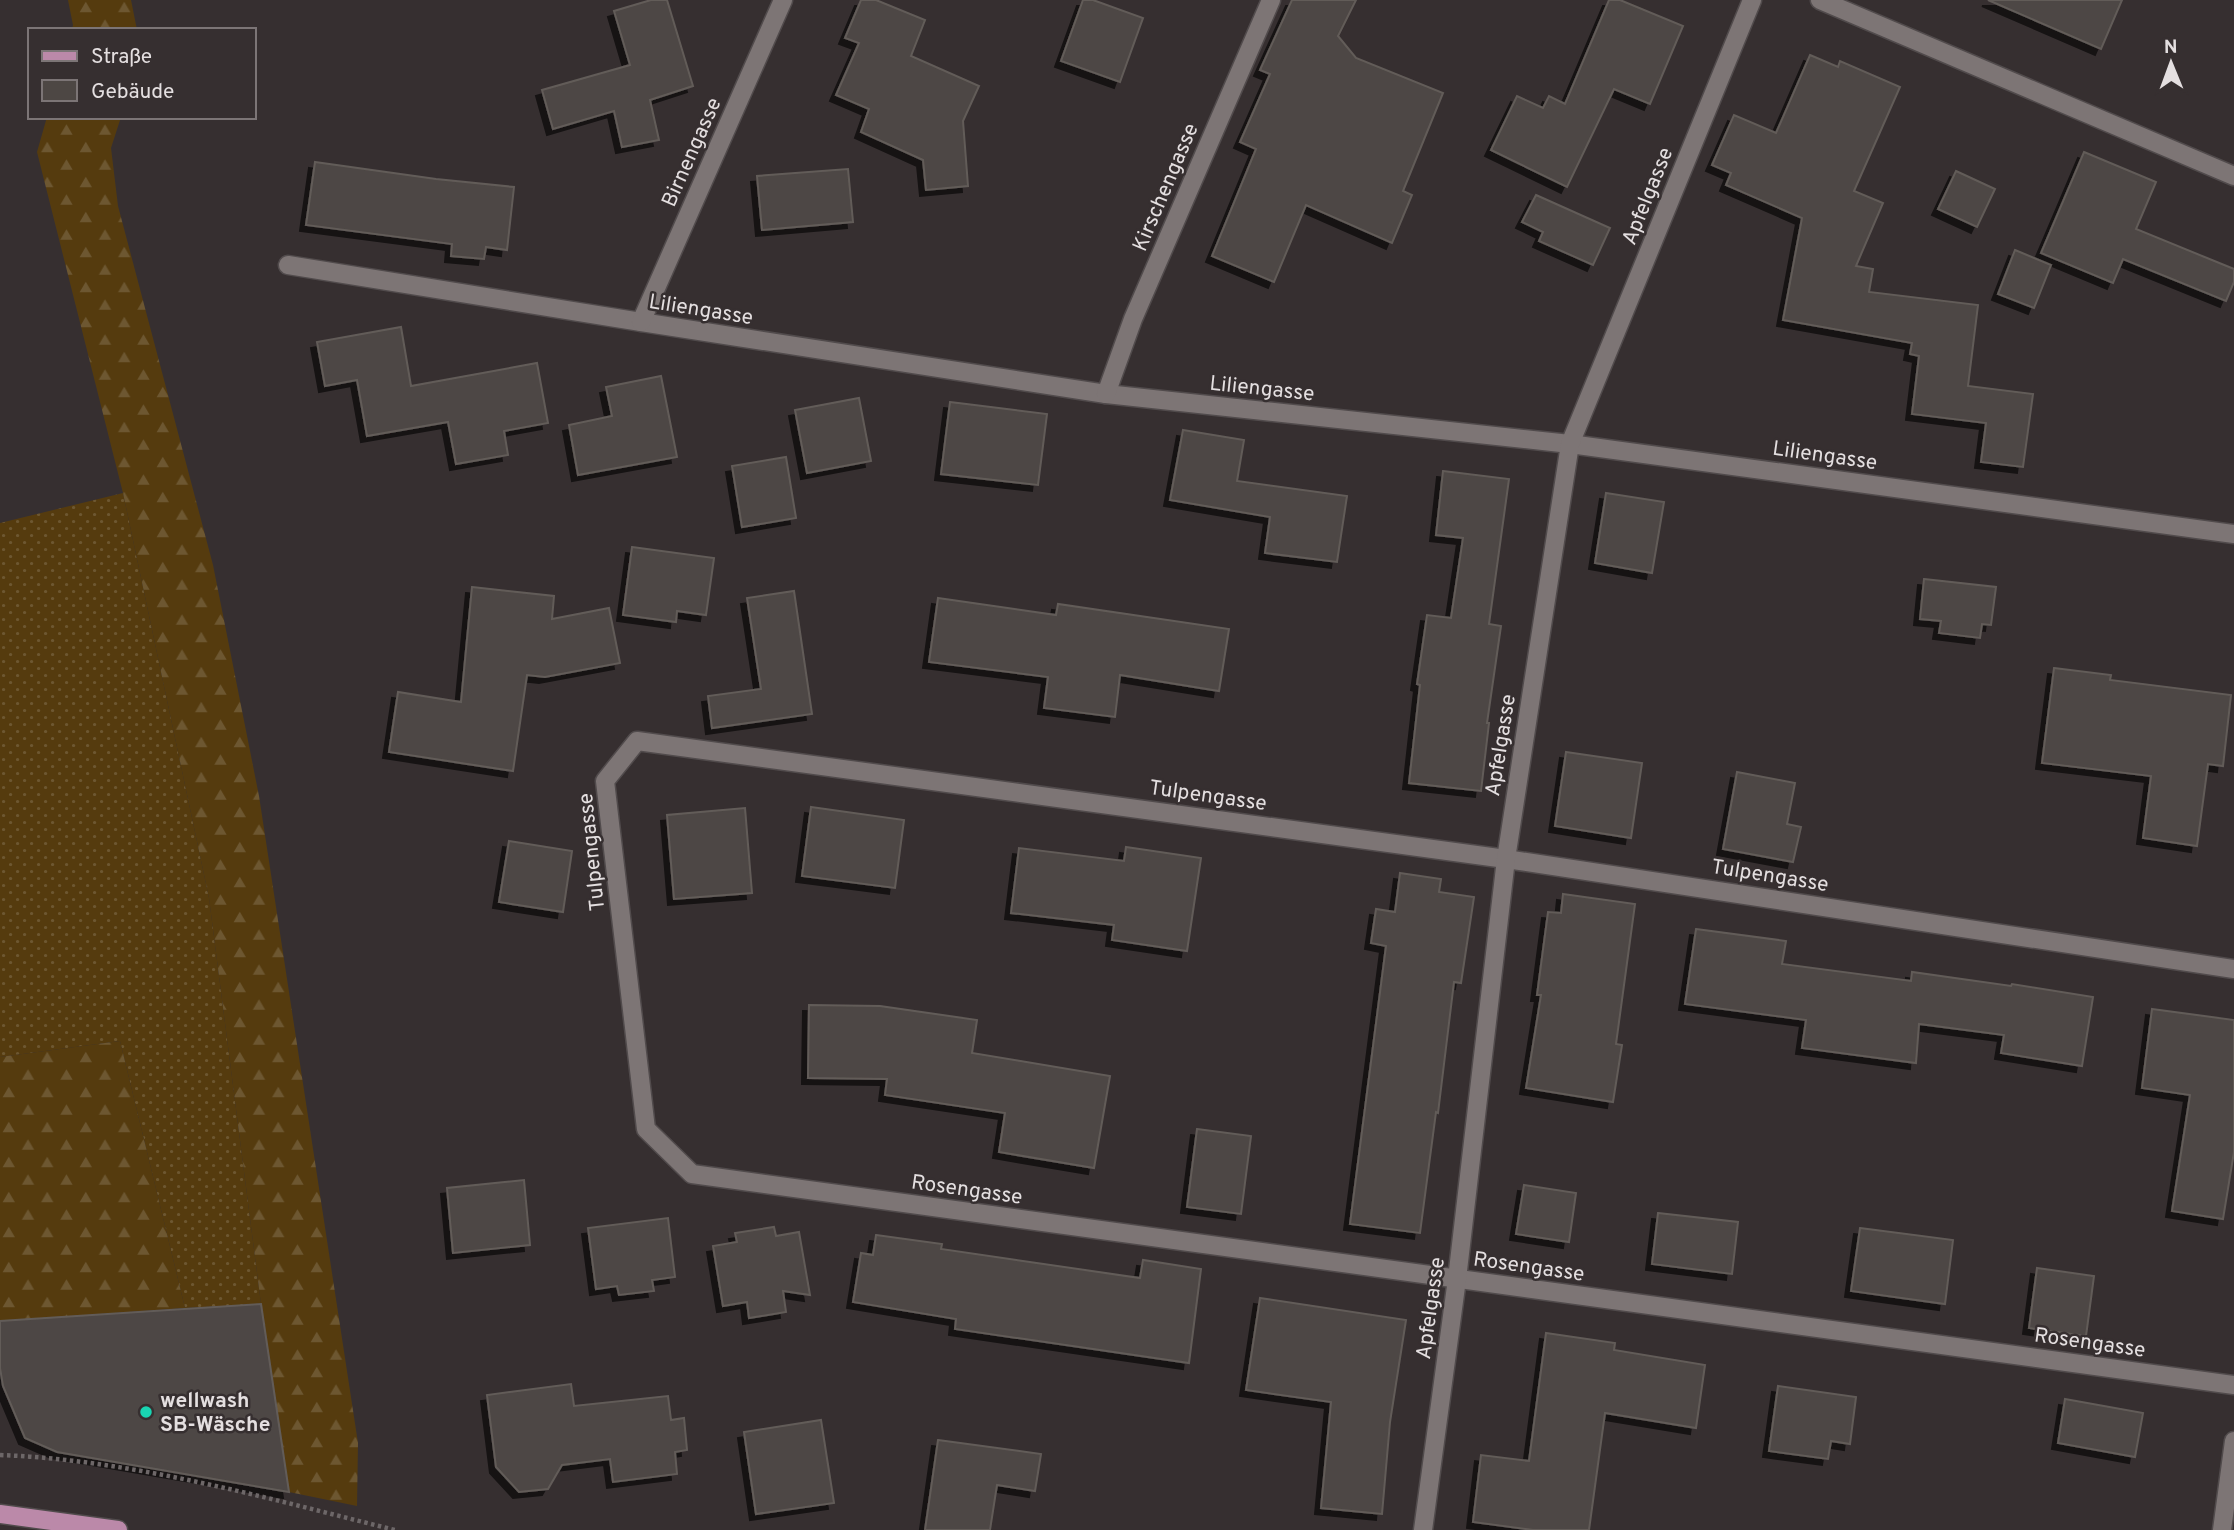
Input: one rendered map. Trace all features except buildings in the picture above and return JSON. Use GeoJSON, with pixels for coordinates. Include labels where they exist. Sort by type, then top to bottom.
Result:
{"type":"FeatureCollection","features":[{"type":"Feature","properties":{"kind":"main road"},"geometry":{"type":"LineString","coordinates":[[0,1514],[118,1530]]}},
{"type":"Feature","properties":{"kind":"street","name":"Birnengasse"},"geometry":{"type":"LineString","coordinates":[[641,322],[783,0]]}},
{"type":"Feature","properties":{"kind":"street","name":"Kirschengasse"},"geometry":{"type":"LineString","coordinates":[[1106,394],[1133,318],[1271,0]]}},
{"type":"Feature","properties":{"kind":"street","name":"Apfelgasse"},"geometry":{"type":"LineString","coordinates":[[1423,1530],[1457,1279],[1506,859],[1570,444],[1752,0]]}},
{"type":"Feature","properties":{"kind":"street"},"geometry":{"type":"LineString","coordinates":[[1820,0],[2234,176]]}},
{"type":"Feature","properties":{"kind":"street","name":"Liliengasse"},"geometry":{"type":"LineString","coordinates":[[288,265],[1106,394],[1570,444],[2234,534]]}},
{"type":"Feature","properties":{"kind":"street","name":"Tulpengasse"},"geometry":{"type":"LineString","coordinates":[[692,1174],[646,1129],[605,781],[637,741],[1506,859],[2234,969]]}},
{"type":"Feature","properties":{"kind":"street","name":"Rosengasse"},"geometry":{"type":"LineString","coordinates":[[692,1174],[2234,1385]]}},
{"type":"Feature","properties":{"kind":"street"},"geometry":{"type":"LineString","coordinates":[[2222,1530],[2234,1441]]}},
{"type":"Feature","properties":{"kind":"path"},"geometry":{"type":"LineString","coordinates":[[0,1455],[57,1457],[223,1487],[396,1530]]}},
{"type":"Feature","properties":{"kind":"green space"},"geometry":{"type":"Polygon","coordinates":[[[68,0],[131,0],[137,28],[72,28],[68,0]]]}},
{"type":"Feature","properties":{"kind":"green space"},"geometry":{"type":"Polygon","coordinates":[[[46,119],[120,119],[111,148],[118,206],[213,565],[259,796],[358,1443],[357,1506],[289,1492],[261,1304],[209,898],[123,493],[37,152],[46,119]]]}},
{"type":"Feature","properties":{"kind":"green space"},"geometry":{"type":"Polygon","coordinates":[[[123,493],[209,898],[261,1304],[185,1308],[120,1041],[0,1057],[0,523],[123,493]]]}},
{"type":"Feature","properties":{"kind":"green space"},"geometry":{"type":"Polygon","coordinates":[[[120,1041],[185,1308],[0,1321],[0,1057],[120,1041]]]}},
{"type":"Feature","properties":{"kind":"place","name":"wellwash SB-Wäsche"},"geometry":{"type":"Point","coordinates":[146,1412]}}]}
